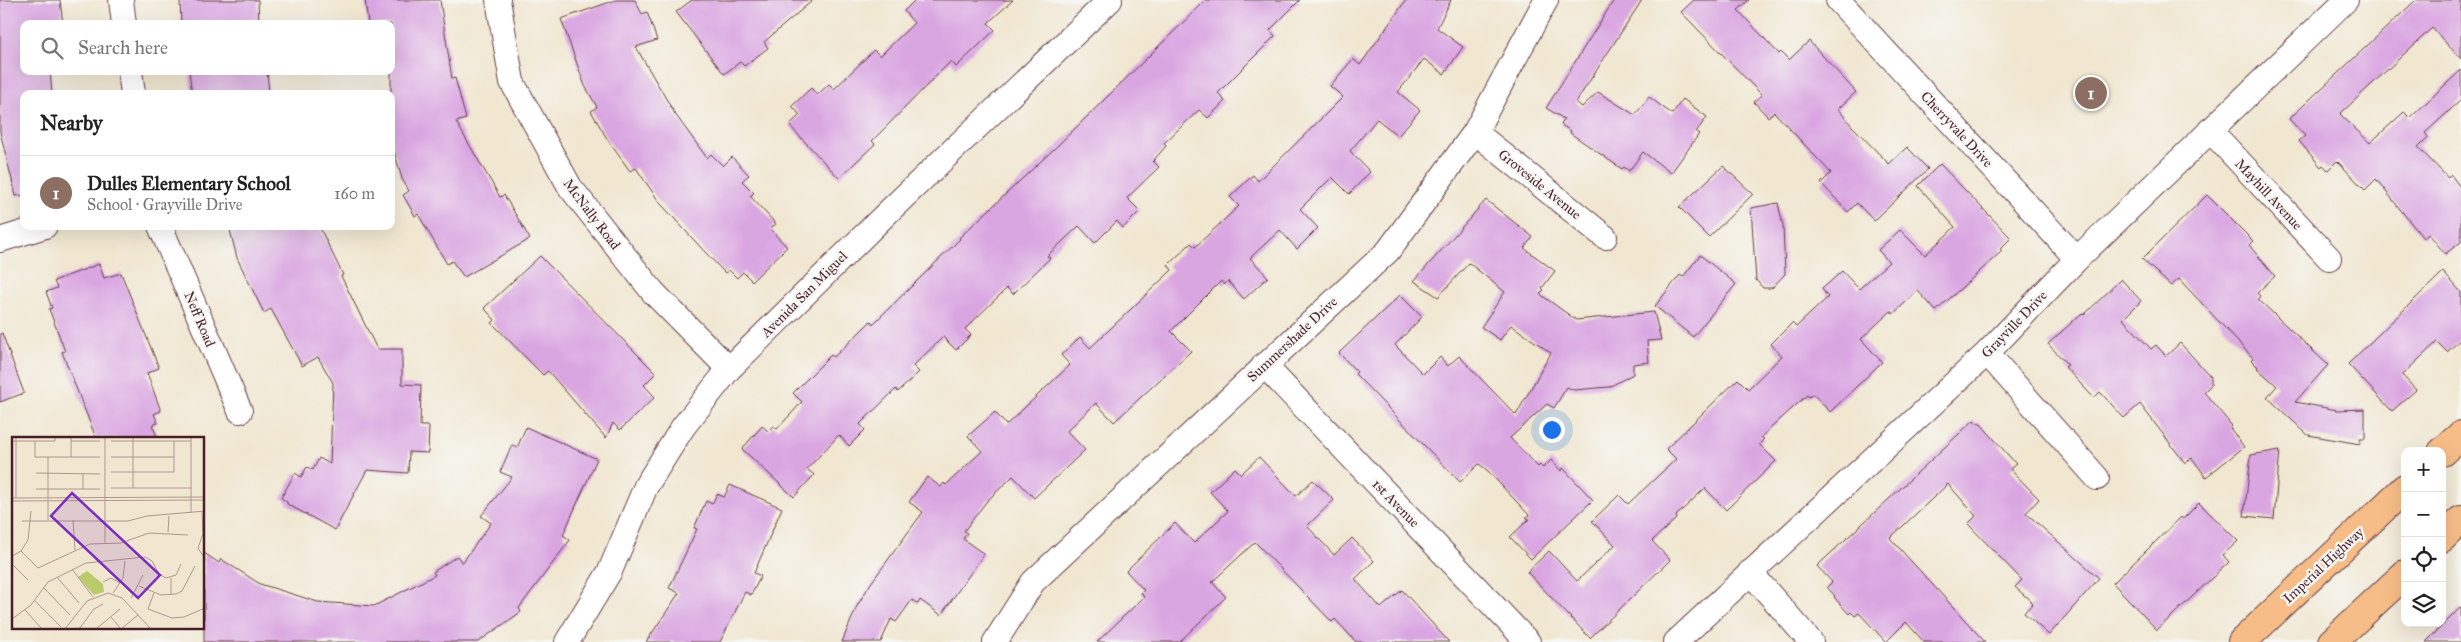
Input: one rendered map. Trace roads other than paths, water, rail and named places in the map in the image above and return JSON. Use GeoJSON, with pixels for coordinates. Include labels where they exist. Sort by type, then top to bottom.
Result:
{"type":"FeatureCollection","features":[{"type":"Feature","properties":{"kind":"main road"},"geometry":{"type":"LineString","coordinates":[[2446,448],[2461,434]]}},
{"type":"Feature","properties":{"kind":"main road","name":"Imperial Highway"},"geometry":{"type":"LineString","coordinates":[[2242,642],[2401,492]]}},
{"type":"Feature","properties":{"kind":"main road"},"geometry":{"type":"LineString","coordinates":[[2443,537],[2461,520]]}},
{"type":"Feature","properties":{"kind":"main road"},"geometry":{"type":"LineString","coordinates":[[2332,642],[2401,578]]}},
{"type":"Feature","properties":{"kind":"street"},"geometry":{"type":"LineString","coordinates":[[121,0],[124,20]]}},
{"type":"Feature","properties":{"kind":"street","name":"McNally Road"},"geometry":{"type":"LineString","coordinates":[[498,0],[512,82],[570,187],[653,292],[729,369]]}},
{"type":"Feature","properties":{"kind":"street","name":"Avenida San Miguel"},"geometry":{"type":"LineString","coordinates":[[567,642],[610,571],[646,486],[683,427],[729,369],[888,212],[1110,0]]}},
{"type":"Feature","properties":{"kind":"street","name":"Summershade Drive"},"geometry":{"type":"LineString","coordinates":[[995,642],[1033,582],[1388,251],[1475,132],[1546,0]]}},
{"type":"Feature","properties":{"kind":"street","name":"Cherryvale Drive"},"geometry":{"type":"LineString","coordinates":[[1838,0],[2077,259]]}},
{"type":"Feature","properties":{"kind":"street","name":"Grayville Drive"},"geometry":{"type":"LineString","coordinates":[[1676,642],[1987,353],[2077,259],[2346,0]]}},
{"type":"Feature","properties":{"kind":"street"},"geometry":{"type":"LineString","coordinates":[[131,75],[132,90]]}},
{"type":"Feature","properties":{"kind":"street","name":"Mayhill Avenue"},"geometry":{"type":"LineString","coordinates":[[2210,130],[2329,258]]}},
{"type":"Feature","properties":{"kind":"street","name":"Groveside Avenue"},"geometry":{"type":"LineString","coordinates":[[1475,132],[1605,237]]}},
{"type":"Feature","properties":{"kind":"street"},"geometry":{"type":"LineString","coordinates":[[0,240],[32,230]]}},
{"type":"Feature","properties":{"kind":"street","name":"Neff Road"},"geometry":{"type":"LineString","coordinates":[[162,230],[240,411]]}},
{"type":"Feature","properties":{"kind":"street"},"geometry":{"type":"LineString","coordinates":[[1987,353],[2098,478]]}},
{"type":"Feature","properties":{"kind":"street","name":"1st Avenue"},"geometry":{"type":"LineString","coordinates":[[1264,365],[1528,642]]}},
{"type":"Feature","properties":{"kind":"street"},"geometry":{"type":"LineString","coordinates":[[1750,572],[1811,642]]}},
{"type":"Feature","properties":{"kind":"place","name":"Dulles Elementary School"},"geometry":{"type":"Point","coordinates":[2091,93]}}]}
